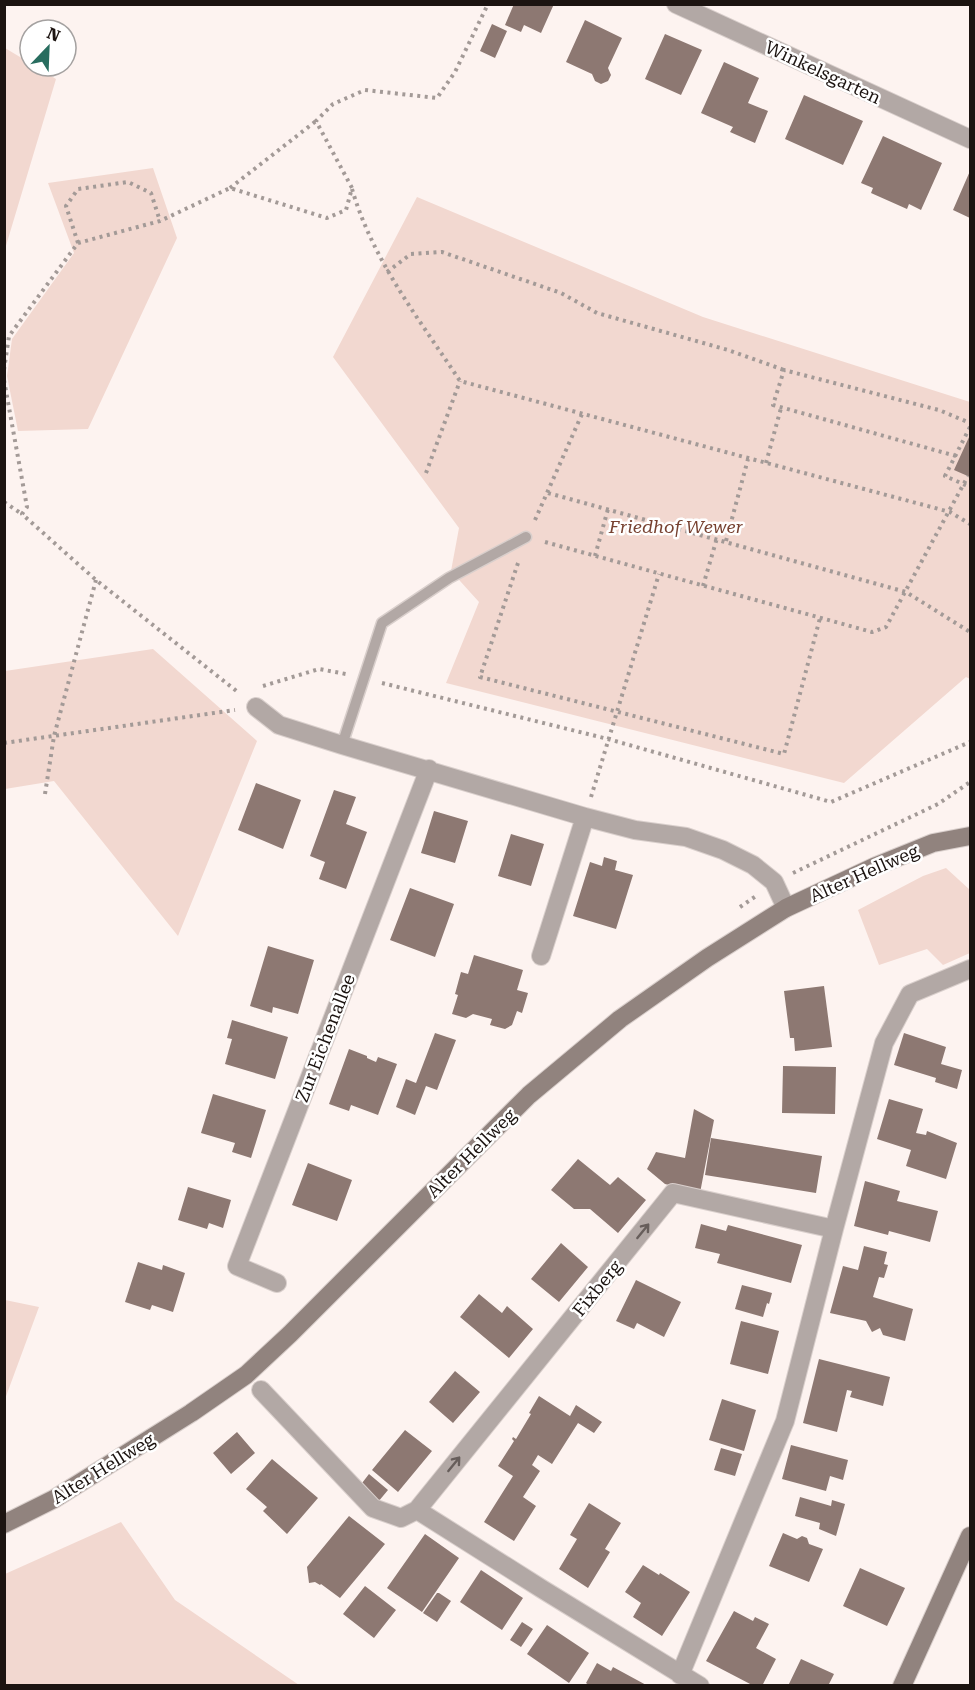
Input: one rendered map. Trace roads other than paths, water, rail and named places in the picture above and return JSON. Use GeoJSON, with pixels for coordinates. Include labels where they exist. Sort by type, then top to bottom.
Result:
{"type":"FeatureCollection","features":[{"type":"Feature","properties":{"kind":"street","name":"Winkelsgarten"},"geometry":{"type":"LineString","coordinates":[[676,4],[970,139]]}},
{"type":"Feature","properties":{"kind":"street"},"geometry":{"type":"LineString","coordinates":[[256,707],[279,725],[342,745],[585,817],[635,830],[686,837],[723,850],[753,865],[774,882],[786,908]]}},
{"type":"Feature","properties":{"kind":"street","name":"Zur Eichenallee"},"geometry":{"type":"LineString","coordinates":[[277,1283],[237,1266],[429,769]]}},
{"type":"Feature","properties":{"kind":"street"},"geometry":{"type":"LineString","coordinates":[[541,956],[585,817]]}},
{"type":"Feature","properties":{"kind":"street","name":"Alter Hellweg"},"geometry":{"type":"LineString","coordinates":[[4,1524],[54,1499],[191,1413],[246,1375],[291,1334],[529,1095],[620,1019],[707,958],[786,908],[914,850],[933,843],[970,836]]}},
{"type":"Feature","properties":{"kind":"street"},"geometry":{"type":"LineString","coordinates":[[680,1675],[785,1421],[885,1043],[910,994],[970,969]]}},
{"type":"Feature","properties":{"kind":"street","name":"Fixberg"},"geometry":{"type":"LineString","coordinates":[[417,1510],[673,1193],[834,1230]]}},
{"type":"Feature","properties":{"kind":"street"},"geometry":{"type":"LineString","coordinates":[[261,1390],[374,1508],[401,1518],[417,1510],[700,1686]]}},
{"type":"Feature","properties":{"kind":"street"},"geometry":{"type":"LineString","coordinates":[[902,1686],[970,1536]]}},
{"type":"Feature","properties":{"kind":"lane"},"geometry":{"type":"LineString","coordinates":[[342,745],[382,623],[449,578],[526,537]]}},
{"type":"Feature","properties":{"kind":"park label","name":"Friedhof Wewer"},"geometry":{"type":"Point","coordinates":[676,526]}}]}
